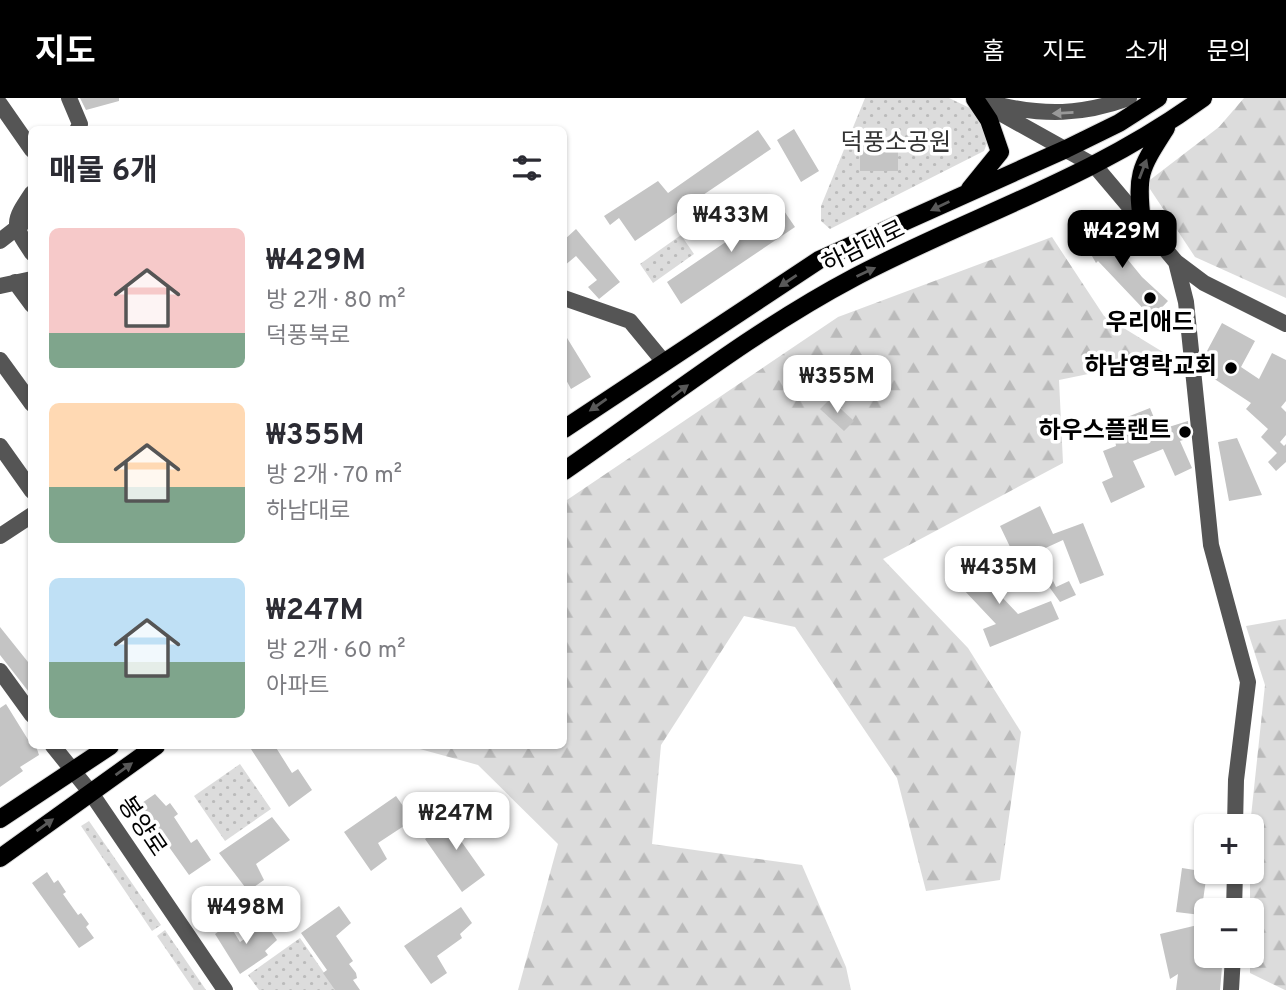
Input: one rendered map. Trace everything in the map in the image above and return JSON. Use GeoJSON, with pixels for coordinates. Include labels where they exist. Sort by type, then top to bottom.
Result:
{"type":"FeatureCollection","features":[{"type":"Feature","properties":{"kind":"main road"},"geometry":{"type":"LineString","coordinates":[[965,194],[1000,152],[989,120],[974,98]]}},
{"type":"Feature","properties":{"kind":"main road","name":"하남대로"},"geometry":{"type":"LineString","coordinates":[[567,427],[819,260],[1066,149],[1119,123],[1157,98]]}},
{"type":"Feature","properties":{"kind":"main road","name":"하남대로"},"geometry":{"type":"LineString","coordinates":[[567,469],[662,404],[764,328],[857,276],[1096,166],[1170,122],[1203,98]]}},
{"type":"Feature","properties":{"kind":"main road"},"geometry":{"type":"LineString","coordinates":[[1142,222],[1137,184],[1141,169],[1170,122]]}},
{"type":"Feature","properties":{"kind":"main road"},"geometry":{"type":"LineString","coordinates":[[0,819],[106,749]]}},
{"type":"Feature","properties":{"kind":"main road"},"geometry":{"type":"LineString","coordinates":[[0,858],[152,749]]}},
{"type":"Feature","properties":{"kind":"street"},"geometry":{"type":"LineString","coordinates":[[69,98],[79,126]]}},
{"type":"Feature","properties":{"kind":"street"},"geometry":{"type":"LineString","coordinates":[[974,98],[1035,113],[1062,114],[1092,110],[1129,98]]}},
{"type":"Feature","properties":{"kind":"street"},"geometry":{"type":"LineString","coordinates":[[974,98],[1096,166],[1176,262],[1204,283],[1286,324]]}},
{"type":"Feature","properties":{"kind":"street"},"geometry":{"type":"LineString","coordinates":[[0,104],[28,144]]}},
{"type":"Feature","properties":{"kind":"street"},"geometry":{"type":"LineString","coordinates":[[28,200],[15,218],[16,229],[28,247]]}},
{"type":"Feature","properties":{"kind":"street"},"geometry":{"type":"LineString","coordinates":[[0,242],[28,219]]}},
{"type":"Feature","properties":{"kind":"street"},"geometry":{"type":"LineString","coordinates":[[1176,262],[1186,302],[1211,545],[1248,682],[1236,780],[1235,814]]}},
{"type":"Feature","properties":{"kind":"street"},"geometry":{"type":"LineString","coordinates":[[15,282],[28,300]]}},
{"type":"Feature","properties":{"kind":"street"},"geometry":{"type":"LineString","coordinates":[[567,299],[630,321],[663,361]]}},
{"type":"Feature","properties":{"kind":"street"},"geometry":{"type":"LineString","coordinates":[[0,360],[28,398]]}},
{"type":"Feature","properties":{"kind":"street"},"geometry":{"type":"LineString","coordinates":[[0,446],[28,485]]}},
{"type":"Feature","properties":{"kind":"street"},"geometry":{"type":"LineString","coordinates":[[0,536],[28,518]]}},
{"type":"Feature","properties":{"kind":"street"},"geometry":{"type":"LineString","coordinates":[[1,675],[28,710]]}},
{"type":"Feature","properties":{"kind":"street","name":"봉양로"},"geometry":{"type":"LineString","coordinates":[[56,749],[91,793],[225,990]]}},
{"type":"Feature","properties":{"kind":"street"},"geometry":{"type":"LineString","coordinates":[[1231,990],[1233,968]]}},
{"type":"Feature","properties":{"kind":"green space","name":"덕풍소공원"},"geometry":{"type":"Polygon","coordinates":[[[865,98],[949,98],[976,111],[989,138],[984,151],[830,229],[821,221],[821,206],[865,98]]]}},
{"type":"Feature","properties":{"kind":"green space"},"geometry":{"type":"Polygon","coordinates":[[[1244,98],[1286,98],[1286,298],[1195,257],[1146,183],[1219,127],[1244,98]]]}},
{"type":"Feature","properties":{"kind":"green space"},"geometry":{"type":"Polygon","coordinates":[[[681,235],[694,254],[653,283],[640,264],[681,235]]]}},
{"type":"Feature","properties":{"kind":"green space"},"geometry":{"type":"Polygon","coordinates":[[[1052,237],[1104,316],[1171,357],[1059,380],[1063,463],[883,559],[968,648],[1021,732],[1000,880],[926,891],[897,778],[795,627],[744,616],[661,745],[652,844],[802,865],[846,967],[851,990],[518,990],[558,844],[478,765],[420,749],[567,749],[567,500],[838,317],[1052,237]]]}},
{"type":"Feature","properties":{"kind":"green space"},"geometry":{"type":"Polygon","coordinates":[[[1286,619],[1286,990],[1250,973],[1250,968],[1264,968],[1264,898],[1250,898],[1250,884],[1264,884],[1264,814],[1251,814],[1265,685],[1246,626],[1286,619]]]}},
{"type":"Feature","properties":{"kind":"green space"},"geometry":{"type":"Polygon","coordinates":[[[240,764],[271,809],[225,841],[194,796],[240,764]]]}},
{"type":"Feature","properties":{"kind":"green space"},"geometry":{"type":"Polygon","coordinates":[[[89,821],[161,925],[152,931],[81,826],[89,821]]]}},
{"type":"Feature","properties":{"kind":"green space"},"geometry":{"type":"Polygon","coordinates":[[[165,930],[206,990],[194,990],[157,936],[165,930]]]}},
{"type":"Feature","properties":{"kind":"green space"},"geometry":{"type":"Polygon","coordinates":[[[300,938],[336,990],[259,990],[248,975],[300,938]]]}},
{"type":"Feature","properties":{"kind":"building"},"geometry":{"type":"Polygon","coordinates":[[[80,98],[119,98],[119,101],[86,110],[80,98]]]}},
{"type":"Feature","properties":{"kind":"building"},"geometry":{"type":"Polygon","coordinates":[[[794,129],[819,171],[801,182],[777,140],[794,129]]]}},
{"type":"Feature","properties":{"kind":"building"},"geometry":{"type":"Polygon","coordinates":[[[758,130],[771,149],[635,241],[619,218],[610,225],[604,216],[658,181],[668,193],[758,130]]]}},
{"type":"Feature","properties":{"kind":"building"},"geometry":{"type":"Polygon","coordinates":[[[860,141],[898,142],[898,171],[860,171],[860,141]]]}},
{"type":"Feature","properties":{"kind":"building"},"geometry":{"type":"Polygon","coordinates":[[[780,205],[795,227],[681,304],[667,282],[780,205]]]}},
{"type":"Feature","properties":{"kind":"building"},"geometry":{"type":"Polygon","coordinates":[[[1093,227],[1108,233],[1121,257],[1124,255],[1142,277],[1168,301],[1152,318],[1098,261],[1096,263],[1077,230],[1093,227]]]}},
{"type":"Feature","properties":{"kind":"building"},"geometry":{"type":"Polygon","coordinates":[[[576,229],[620,282],[599,299],[588,287],[597,280],[576,256],[567,264],[567,237],[576,229]]]}},
{"type":"Feature","properties":{"kind":"building"},"geometry":{"type":"Polygon","coordinates":[[[1222,323],[1255,341],[1241,367],[1259,379],[1272,353],[1286,360],[1286,401],[1281,407],[1286,412],[1286,435],[1280,442],[1284,446],[1286,444],[1286,462],[1276,471],[1268,462],[1277,453],[1261,437],[1268,429],[1246,409],[1251,403],[1210,376],[1207,351],[1222,323]]]}},
{"type":"Feature","properties":{"kind":"building"},"geometry":{"type":"Polygon","coordinates":[[[567,338],[591,377],[571,389],[567,382],[567,338]]]}},
{"type":"Feature","properties":{"kind":"building"},"geometry":{"type":"Polygon","coordinates":[[[830,399],[854,421],[844,431],[820,409],[830,399]]]}},
{"type":"Feature","properties":{"kind":"building"},"geometry":{"type":"Polygon","coordinates":[[[1150,408],[1159,430],[1188,421],[1189,438],[1180,441],[1192,468],[1175,476],[1163,449],[1133,461],[1145,487],[1111,503],[1102,482],[1113,477],[1103,451],[1116,446],[1112,423],[1150,408]]]}},
{"type":"Feature","properties":{"kind":"building"},"geometry":{"type":"Polygon","coordinates":[[[1237,438],[1262,495],[1229,501],[1218,442],[1237,438]]]}},
{"type":"Feature","properties":{"kind":"building"},"geometry":{"type":"Polygon","coordinates":[[[1040,506],[1053,534],[1083,523],[1104,575],[1080,584],[1063,540],[1039,551],[1056,587],[1069,581],[1076,595],[1060,602],[1040,574],[1026,580],[1000,526],[1040,506]]]}},
{"type":"Feature","properties":{"kind":"building"},"geometry":{"type":"Polygon","coordinates":[[[962,555],[1018,614],[1051,601],[1059,619],[990,647],[983,629],[996,624],[946,571],[962,555]]]}},
{"type":"Feature","properties":{"kind":"building"},"geometry":{"type":"Polygon","coordinates":[[[0,627],[28,662],[28,691],[0,655],[0,627]]]}},
{"type":"Feature","properties":{"kind":"building"},"geometry":{"type":"Polygon","coordinates":[[[6,704],[28,740],[28,749],[37,749],[39,755],[20,767],[23,771],[0,787],[0,708],[6,704]]]}},
{"type":"Feature","properties":{"kind":"building"},"geometry":{"type":"Polygon","coordinates":[[[251,749],[277,749],[292,773],[298,769],[312,790],[289,807],[251,749]]]}},
{"type":"Feature","properties":{"kind":"building"},"geometry":{"type":"Polygon","coordinates":[[[155,794],[166,806],[170,803],[178,814],[174,817],[191,843],[197,839],[211,860],[189,875],[139,805],[155,794]]]}},
{"type":"Feature","properties":{"kind":"building"},"geometry":{"type":"Polygon","coordinates":[[[396,796],[413,820],[378,843],[387,859],[371,871],[344,832],[396,796]]]}},
{"type":"Feature","properties":{"kind":"building"},"geometry":{"type":"Polygon","coordinates":[[[464,812],[475,829],[461,841],[485,875],[462,892],[425,839],[464,812]]]}},
{"type":"Feature","properties":{"kind":"building"},"geometry":{"type":"Polygon","coordinates":[[[272,817],[290,840],[256,864],[264,880],[248,891],[219,853],[272,817]]]}},
{"type":"Feature","properties":{"kind":"building"},"geometry":{"type":"Polygon","coordinates":[[[1182,868],[1194,870],[1194,884],[1205,884],[1203,898],[1194,898],[1194,914],[1176,912],[1182,868]]]}},
{"type":"Feature","properties":{"kind":"building"},"geometry":{"type":"Polygon","coordinates":[[[47,872],[54,883],[58,880],[66,892],[63,894],[78,915],[81,913],[89,924],[86,927],[94,938],[79,948],[32,883],[47,872]]]}},
{"type":"Feature","properties":{"kind":"building"},"geometry":{"type":"Polygon","coordinates":[[[339,906],[351,923],[336,936],[353,961],[349,964],[356,973],[357,978],[353,980],[360,990],[335,990],[323,973],[327,970],[301,933],[339,906]]]}},
{"type":"Feature","properties":{"kind":"building"},"geometry":{"type":"Polygon","coordinates":[[[461,907],[472,923],[460,934],[462,938],[437,956],[447,973],[431,984],[404,946],[461,907]]]}},
{"type":"Feature","properties":{"kind":"building"},"geometry":{"type":"Polygon","coordinates":[[[229,924],[240,942],[266,924],[277,940],[265,951],[268,955],[240,974],[215,934],[229,924]]]}},
{"type":"Feature","properties":{"kind":"building"},"geometry":{"type":"Polygon","coordinates":[[[1194,926],[1194,968],[1222,968],[1220,990],[1176,990],[1178,974],[1170,979],[1160,934],[1194,926]]]}},
{"type":"Feature","properties":{"kind":"place","name":"우리애드"},"geometry":{"type":"Point","coordinates":[1150,298]}},
{"type":"Feature","properties":{"kind":"place","name":"하남영락교회"},"geometry":{"type":"Point","coordinates":[1231,368]}},
{"type":"Feature","properties":{"kind":"place","name":"하우스플랜트"},"geometry":{"type":"Point","coordinates":[1185,432]}}]}
